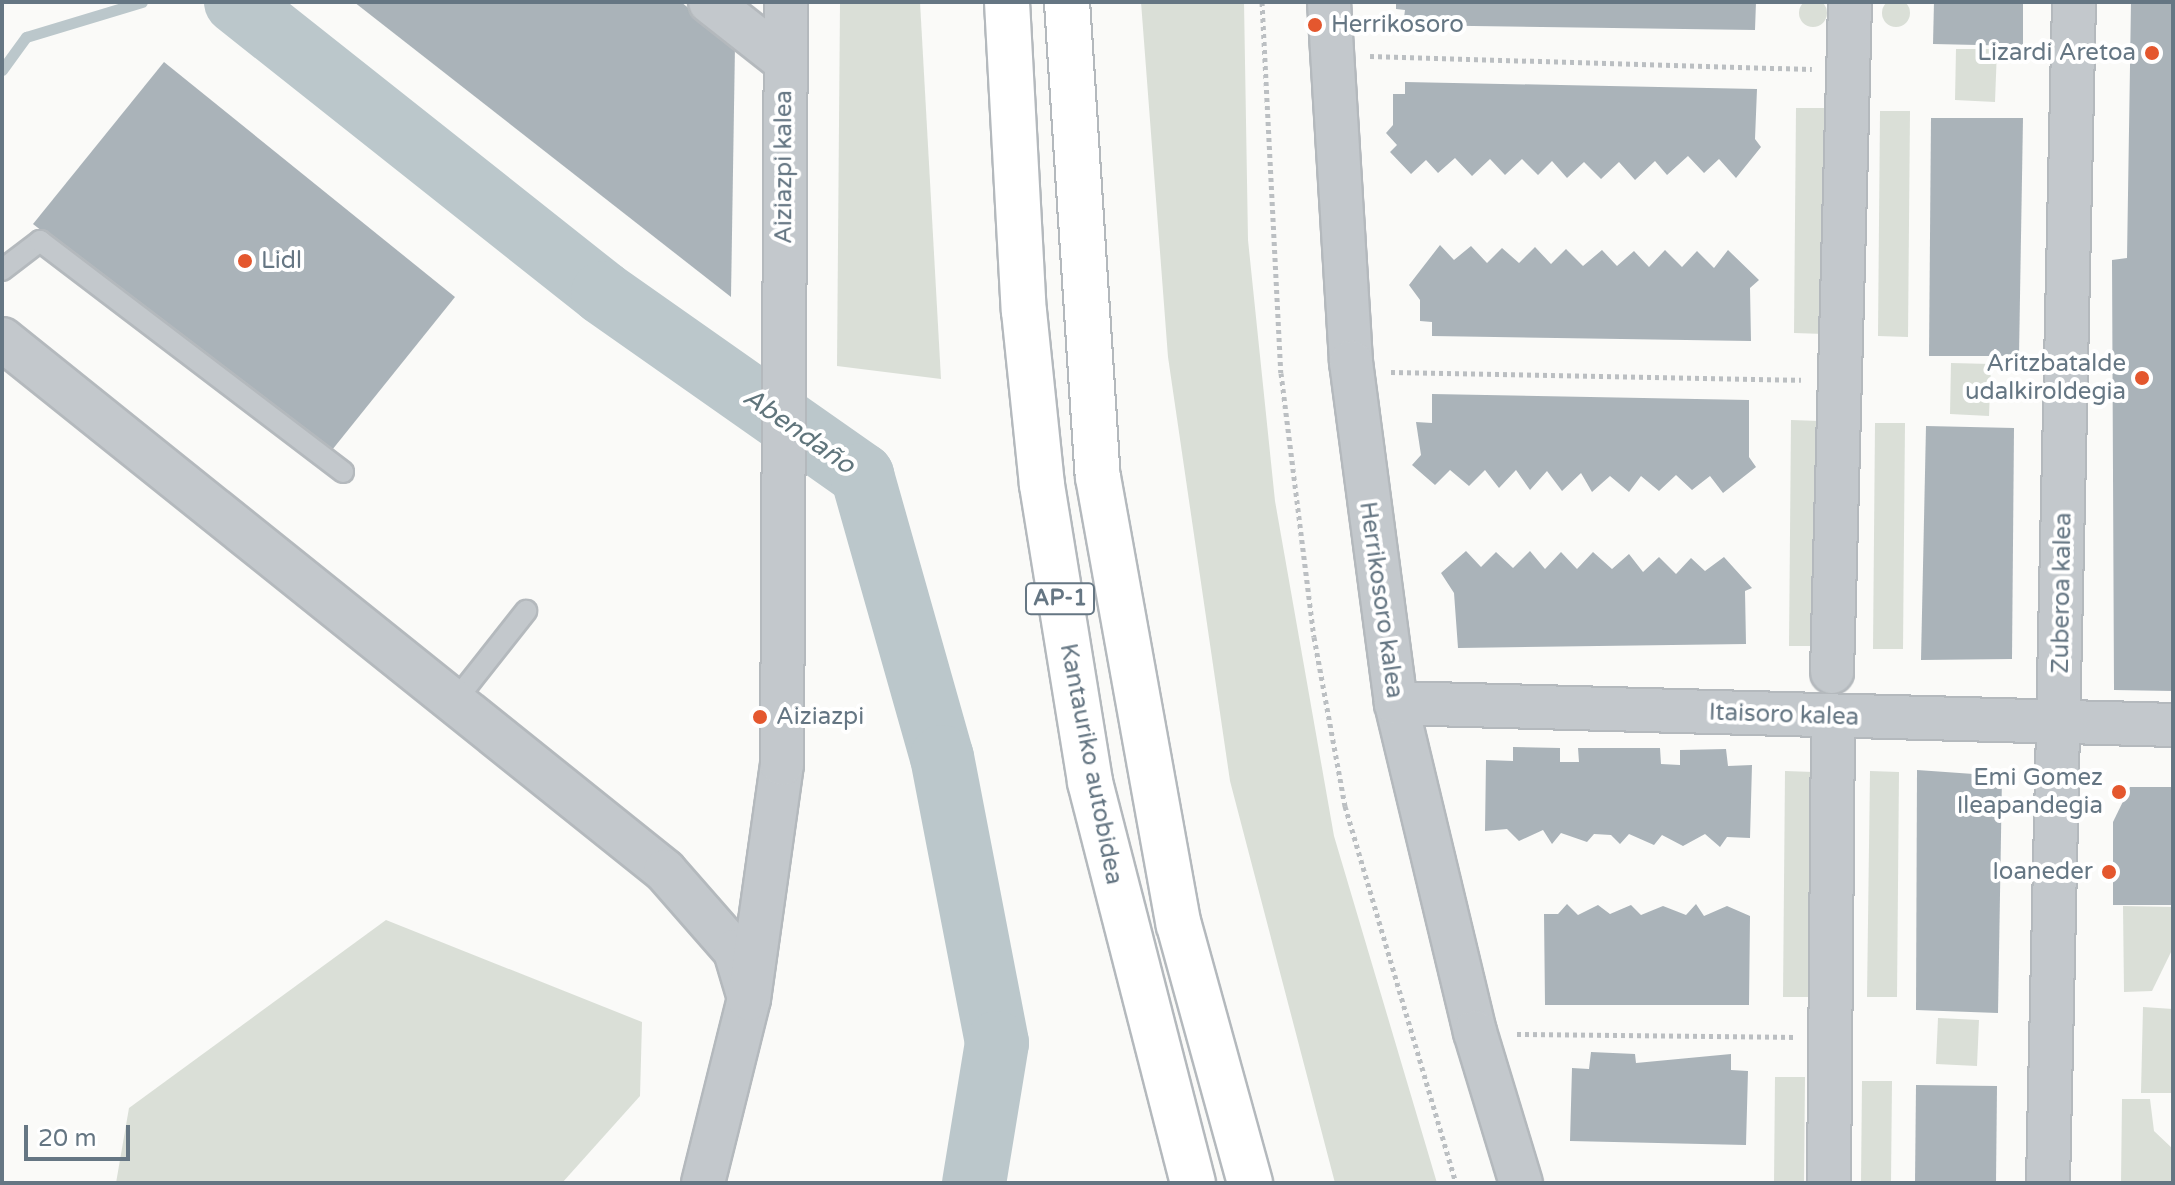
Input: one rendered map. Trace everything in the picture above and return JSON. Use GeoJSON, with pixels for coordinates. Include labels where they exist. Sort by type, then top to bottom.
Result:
{"type":"FeatureCollection","features":[{"type":"Feature","properties":{"kind":"highway","name":"Kantauriko autobidea"},"geometry":{"type":"LineString","coordinates":[[1007,2],[1024,311],[1044,499],[1090,782],[1193,1183]]}},
{"type":"Feature","properties":{"kind":"highway","name":"AP-1"},"geometry":{"type":"LineString","coordinates":[[1067,2],[1072,167],[1098,477],[1179,925],[1250,1183]]}},
{"type":"Feature","properties":{"kind":"street"},"geometry":{"type":"LineString","coordinates":[[710,2],[785,61]]}},
{"type":"Feature","properties":{"kind":"street","name":"Aiziazpi kalea"},"geometry":{"type":"LineString","coordinates":[[703,1183],[749,999],[782,764],[787,554],[783,331],[786,2]]}},
{"type":"Feature","properties":{"kind":"street","name":"Herrikosoro kalea"},"geometry":{"type":"LineString","coordinates":[[1329,2],[1351,362],[1396,703],[1475,1032],[1521,1183]]}},
{"type":"Feature","properties":{"kind":"street"},"geometry":{"type":"LineString","coordinates":[[1832,672],[1850,2]]}},
{"type":"Feature","properties":{"kind":"street","name":"Zuberoa kalea"},"geometry":{"type":"LineString","coordinates":[[2048,1183],[2074,2]]}},
{"type":"Feature","properties":{"kind":"street"},"geometry":{"type":"LineString","coordinates":[[2,339],[665,871],[735,951],[749,999]]}},
{"type":"Feature","properties":{"kind":"street","name":"Itaisoro kalea"},"geometry":{"type":"LineString","coordinates":[[1396,703],[2059,725],[2173,725]]}},
{"type":"Feature","properties":{"kind":"street"},"geometry":{"type":"LineString","coordinates":[[1829,1183],[1833,737]]}},
{"type":"Feature","properties":{"kind":"lane"},"geometry":{"type":"LineString","coordinates":[[2,270],[40,241],[343,472]]}},
{"type":"Feature","properties":{"kind":"lane"},"geometry":{"type":"LineString","coordinates":[[470,714],[526,611]]}},
{"type":"Feature","properties":{"kind":"path"},"geometry":{"type":"LineString","coordinates":[[1262,2],[1281,373],[1314,637],[1345,806],[1456,1183]]}},
{"type":"Feature","properties":{"kind":"path"},"geometry":{"type":"LineString","coordinates":[[1352,55],[1849,70]]}},
{"type":"Feature","properties":{"kind":"path"},"geometry":{"type":"LineString","coordinates":[[1384,372],[1842,380]]}},
{"type":"Feature","properties":{"kind":"path"},"geometry":{"type":"LineString","coordinates":[[1513,1034],[1828,1037]]}},
{"type":"Feature","properties":{"kind":"shaded area"},"geometry":{"type":"Polygon","coordinates":[[[1813,-1],[1823,3],[1827,13],[1823,23],[1813,27],[1803,23],[1799,13],[1803,3],[1813,-1]]]}},
{"type":"Feature","properties":{"kind":"shaded area"},"geometry":{"type":"Polygon","coordinates":[[[1896,-1],[1906,3],[1910,13],[1906,23],[1896,27],[1886,23],[1882,13],[1886,3],[1896,-1]]]}},
{"type":"Feature","properties":{"kind":"shaded area"},"geometry":{"type":"Polygon","coordinates":[[[840,2],[920,2],[941,379],[837,366],[840,2]]]}},
{"type":"Feature","properties":{"kind":"shaded area"},"geometry":{"type":"Polygon","coordinates":[[[1141,2],[1244,2],[1248,240],[1275,501],[1334,836],[1437,1183],[1335,1183],[1230,781],[1168,357],[1141,2]]]}},
{"type":"Feature","properties":{"kind":"shaded area"},"geometry":{"type":"Polygon","coordinates":[[[1956,49],[1997,49],[1995,102],[1955,100],[1956,49]]]}},
{"type":"Feature","properties":{"kind":"shaded area"},"geometry":{"type":"Polygon","coordinates":[[[1796,108],[1825,108],[1824,334],[1794,333],[1796,108]]]}},
{"type":"Feature","properties":{"kind":"shaded area"},"geometry":{"type":"Polygon","coordinates":[[[1880,111],[1910,111],[1908,337],[1878,336],[1880,111]]]}},
{"type":"Feature","properties":{"kind":"shaded area"},"geometry":{"type":"Polygon","coordinates":[[[1951,363],[1991,364],[1989,416],[1950,414],[1951,363]]]}},
{"type":"Feature","properties":{"kind":"shaded area"},"geometry":{"type":"Polygon","coordinates":[[[1791,420],[1820,421],[1819,646],[1789,646],[1791,420]]]}},
{"type":"Feature","properties":{"kind":"shaded area"},"geometry":{"type":"Polygon","coordinates":[[[1875,423],[1905,423],[1903,649],[1873,649],[1875,423]]]}},
{"type":"Feature","properties":{"kind":"shaded area"},"geometry":{"type":"Polygon","coordinates":[[[1785,771],[1814,772],[1813,997],[1783,997],[1785,771]]]}},
{"type":"Feature","properties":{"kind":"shaded area"},"geometry":{"type":"Polygon","coordinates":[[[1870,771],[1899,772],[1897,997],[1867,997],[1870,771]]]}},
{"type":"Feature","properties":{"kind":"shaded area"},"geometry":{"type":"Polygon","coordinates":[[[2123,906],[2173,907],[2173,948],[2152,991],[2124,992],[2123,906]]]}},
{"type":"Feature","properties":{"kind":"shaded area"},"geometry":{"type":"Polygon","coordinates":[[[386,920],[642,1022],[640,1096],[562,1183],[116,1183],[129,1108],[386,920]]]}},
{"type":"Feature","properties":{"kind":"shaded area"},"geometry":{"type":"Polygon","coordinates":[[[2143,1007],[2173,1009],[2173,1093],[2141,1093],[2143,1007]]]}},
{"type":"Feature","properties":{"kind":"shaded area"},"geometry":{"type":"Polygon","coordinates":[[[1938,1018],[1979,1020],[1977,1066],[1936,1064],[1938,1018]]]}},
{"type":"Feature","properties":{"kind":"shaded area"},"geometry":{"type":"Polygon","coordinates":[[[1775,1077],[1805,1077],[1804,1183],[1774,1183],[1775,1077]]]}},
{"type":"Feature","properties":{"kind":"shaded area"},"geometry":{"type":"Polygon","coordinates":[[[1862,1081],[1892,1081],[1891,1183],[1861,1183],[1862,1081]]]}},
{"type":"Feature","properties":{"kind":"shaded area"},"geometry":{"type":"Polygon","coordinates":[[[2122,1099],[2150,1099],[2154,1131],[2173,1149],[2173,1183],[2121,1183],[2122,1099]]]}},
{"type":"Feature","properties":{"kind":"building"},"geometry":{"type":"Polygon","coordinates":[[[354,2],[681,2],[735,45],[731,297],[354,2]]]}},
{"type":"Feature","properties":{"kind":"building"},"geometry":{"type":"Polygon","coordinates":[[[1396,2],[1756,2],[1755,30],[1403,25],[1405,10],[1396,9],[1396,2]]]}},
{"type":"Feature","properties":{"kind":"building"},"geometry":{"type":"Polygon","coordinates":[[[1934,2],[2023,2],[2023,46],[1933,44],[1934,2]]]}},
{"type":"Feature","properties":{"kind":"building","name":"Aritzbatalde udalkiroldegia"},"geometry":{"type":"Polygon","coordinates":[[[2131,2],[2173,2],[2173,691],[2114,690],[2112,260],[2127,258],[2131,2]]]}},
{"type":"Feature","properties":{"kind":"building","name":"Lidl"},"geometry":{"type":"Polygon","coordinates":[[[164,62],[455,297],[328,455],[33,224],[164,62]]]}},
{"type":"Feature","properties":{"kind":"building"},"geometry":{"type":"Polygon","coordinates":[[[1405,82],[1757,89],[1755,139],[1761,147],[1736,178],[1719,159],[1704,173],[1688,156],[1667,175],[1655,161],[1635,180],[1619,162],[1601,179],[1584,162],[1567,178],[1552,161],[1538,175],[1522,159],[1505,175],[1490,159],[1472,176],[1455,158],[1438,173],[1426,160],[1411,174],[1390,152],[1397,145],[1386,133],[1393,125],[1393,94],[1405,94],[1405,82]]]}},
{"type":"Feature","properties":{"kind":"building"},"geometry":{"type":"Polygon","coordinates":[[[1931,118],[2023,118],[2019,356],[1929,356],[1931,118]]]}},
{"type":"Feature","properties":{"kind":"building"},"geometry":{"type":"Polygon","coordinates":[[[1440,245],[1454,260],[1471,246],[1487,263],[1502,248],[1519,263],[1535,247],[1551,264],[1566,249],[1583,266],[1602,250],[1617,266],[1634,251],[1649,267],[1665,250],[1682,267],[1697,251],[1714,268],[1728,250],[1759,280],[1750,288],[1751,341],[1432,336],[1432,322],[1420,321],[1420,300],[1409,285],[1440,245]]]}},
{"type":"Feature","properties":{"kind":"building"},"geometry":{"type":"Polygon","coordinates":[[[1432,394],[1749,400],[1749,457],[1756,467],[1723,493],[1710,476],[1692,490],[1676,475],[1659,491],[1641,476],[1629,492],[1610,476],[1592,492],[1581,473],[1562,491],[1547,471],[1530,490],[1516,470],[1499,488],[1485,470],[1469,486],[1450,470],[1435,485],[1412,465],[1421,455],[1416,422],[1432,423],[1432,394]]]}},
{"type":"Feature","properties":{"kind":"building"},"geometry":{"type":"Polygon","coordinates":[[[1926,426],[2014,428],[2012,659],[1921,660],[1926,426]]]}},
{"type":"Feature","properties":{"kind":"building"},"geometry":{"type":"Polygon","coordinates":[[[1466,551],[1481,567],[1496,552],[1513,568],[1530,551],[1545,569],[1561,552],[1577,569],[1593,552],[1612,569],[1629,554],[1643,572],[1659,557],[1676,574],[1691,558],[1705,571],[1724,557],[1752,588],[1745,591],[1746,644],[1458,648],[1454,593],[1441,573],[1466,551]]]}},
{"type":"Feature","properties":{"kind":"building"},"geometry":{"type":"Polygon","coordinates":[[[1513,747],[1560,748],[1560,762],[1579,762],[1578,748],[1660,748],[1661,764],[1680,765],[1680,750],[1726,749],[1728,766],[1752,765],[1750,838],[1727,837],[1720,847],[1705,834],[1683,846],[1662,835],[1654,845],[1629,834],[1620,844],[1611,835],[1594,834],[1587,842],[1561,833],[1552,844],[1543,830],[1519,841],[1507,829],[1485,831],[1486,760],[1513,761],[1513,747]]]}},
{"type":"Feature","properties":{"kind":"building"},"geometry":{"type":"Polygon","coordinates":[[[1917,770],[2002,776],[1998,1013],[1916,1010],[1917,770]]]}},
{"type":"Feature","properties":{"kind":"building"},"geometry":{"type":"Polygon","coordinates":[[[2130,787],[2173,787],[2173,905],[2113,905],[2113,822],[2130,787]]]}},
{"type":"Feature","properties":{"kind":"building"},"geometry":{"type":"Polygon","coordinates":[[[1567,904],[1578,915],[1598,905],[1610,914],[1631,905],[1641,915],[1663,906],[1686,915],[1696,904],[1704,916],[1727,906],[1750,916],[1749,1005],[1545,1005],[1544,914],[1558,914],[1567,904]]]}},
{"type":"Feature","properties":{"kind":"building"},"geometry":{"type":"Polygon","coordinates":[[[1591,1052],[1635,1054],[1636,1063],[1731,1054],[1731,1070],[1748,1071],[1746,1145],[1570,1141],[1572,1068],[1589,1069],[1591,1052]]]}},
{"type":"Feature","properties":{"kind":"building"},"geometry":{"type":"Polygon","coordinates":[[[1916,1085],[1997,1086],[1996,1183],[1915,1183],[1916,1085]]]}},
{"type":"Feature","properties":{"kind":"waterway"},"geometry":{"type":"LineString","coordinates":[[2,70],[26,37],[142,2]]}},
{"type":"Feature","properties":{"kind":"waterway","name":"Abendaño"},"geometry":{"type":"LineString","coordinates":[[236,2],[603,293],[862,475],[942,757],[997,1043],[974,1183]]}},
{"type":"Feature","properties":{"kind":"place","name":"Herrikosoro"},"geometry":{"type":"Point","coordinates":[1315,25]}},
{"type":"Feature","properties":{"kind":"place","name":"Lizardi Aretoa"},"geometry":{"type":"Point","coordinates":[2152,53]}},
{"type":"Feature","properties":{"kind":"place","name":"Lidl"},"geometry":{"type":"Point","coordinates":[245,261]}},
{"type":"Feature","properties":{"kind":"place","name":"Aritzbatalde udalkiroldegia"},"geometry":{"type":"Point","coordinates":[2142,378]}},
{"type":"Feature","properties":{"kind":"place","name":"Aiziazpi"},"geometry":{"type":"Point","coordinates":[760,717]}},
{"type":"Feature","properties":{"kind":"place","name":"Emi Gomez Ileapandegia"},"geometry":{"type":"Point","coordinates":[2119,792]}},
{"type":"Feature","properties":{"kind":"place","name":"Ioaneder"},"geometry":{"type":"Point","coordinates":[2109,872]}}]}
